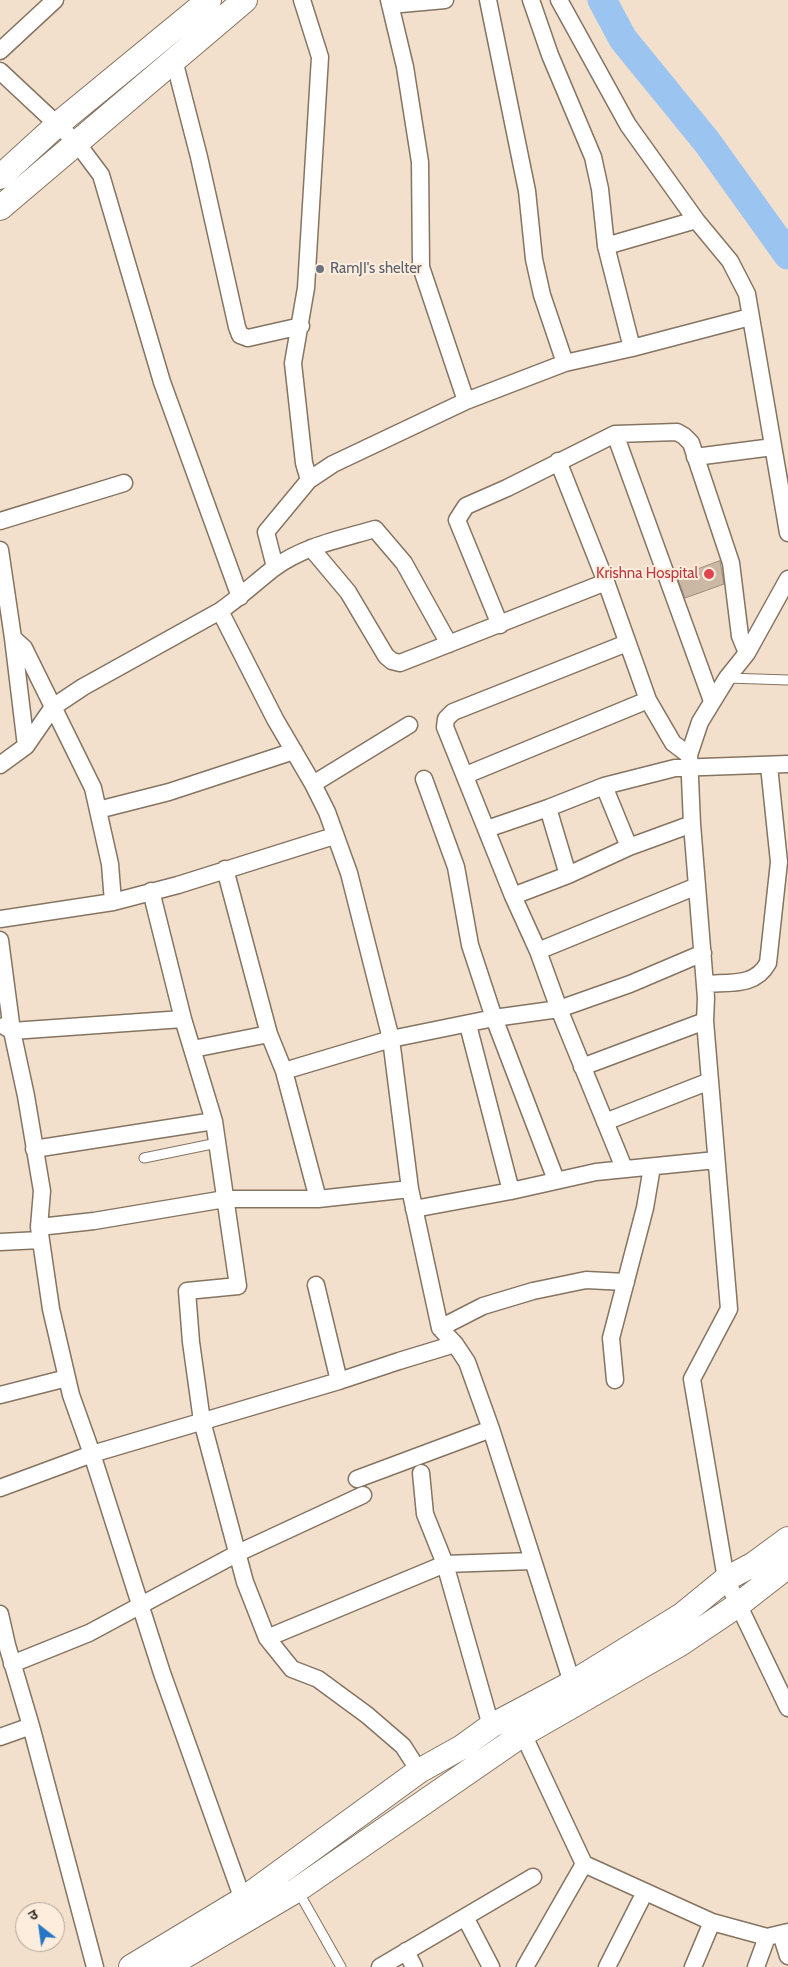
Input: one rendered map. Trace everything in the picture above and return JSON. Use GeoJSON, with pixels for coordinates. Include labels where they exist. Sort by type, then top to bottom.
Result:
{"type":"FeatureCollection","features":[{"type":"Feature","properties":{"kind":"street"},"geometry":{"type":"LineString","coordinates":[[0,177],[58,124],[209,0]]}},
{"type":"Feature","properties":{"kind":"street"},"geometry":{"type":"LineString","coordinates":[[0,208],[245,0]]}},
{"type":"Feature","properties":{"kind":"street"},"geometry":{"type":"LineString","coordinates":[[302,0],[320,57],[306,288],[301,326],[293,363],[304,463],[309,480]]}},
{"type":"Feature","properties":{"kind":"street"},"geometry":{"type":"LineString","coordinates":[[445,0],[390,3],[405,67],[420,162],[420,267],[466,401]]}},
{"type":"Feature","properties":{"kind":"street"},"geometry":{"type":"LineString","coordinates":[[488,0],[527,192],[536,268],[542,295],[565,363]]}},
{"type":"Feature","properties":{"kind":"street"},"geometry":{"type":"LineString","coordinates":[[531,0],[550,55],[593,157],[600,189],[606,246],[632,348]]}},
{"type":"Feature","properties":{"kind":"street"},"geometry":{"type":"LineString","coordinates":[[559,0],[628,125],[696,220],[730,261],[747,294],[788,533]]}},
{"type":"Feature","properties":{"kind":"street"},"geometry":{"type":"LineString","coordinates":[[0,52],[49,2]]}},
{"type":"Feature","properties":{"kind":"street"},"geometry":{"type":"LineString","coordinates":[[174,60],[199,157],[240,335],[248,338],[301,326]]}},
{"type":"Feature","properties":{"kind":"street"},"geometry":{"type":"LineString","coordinates":[[0,71],[77,143],[101,175],[162,382],[240,597]]}},
{"type":"Feature","properties":{"kind":"street"},"geometry":{"type":"LineString","coordinates":[[606,246],[696,220]]}},
{"type":"Feature","properties":{"kind":"street"},"geometry":{"type":"LineString","coordinates":[[275,567],[266,532],[309,480],[333,464],[466,401],[565,363],[750,318]]}},
{"type":"Feature","properties":{"kind":"street"},"geometry":{"type":"LineString","coordinates":[[500,625],[457,520],[466,506],[507,488],[615,434],[677,432],[690,443],[731,563],[740,636],[747,653]]}},
{"type":"Feature","properties":{"kind":"street"},"geometry":{"type":"LineString","coordinates":[[615,434],[712,701]]}},
{"type":"Feature","properties":{"kind":"street"},"geometry":{"type":"LineString","coordinates":[[695,457],[773,447]]}},
{"type":"Feature","properties":{"kind":"street"},"geometry":{"type":"LineString","coordinates":[[558,462],[606,582],[648,700],[673,743],[689,761]]}},
{"type":"Feature","properties":{"kind":"street"},"geometry":{"type":"LineString","coordinates":[[0,521],[124,483]]}},
{"type":"Feature","properties":{"kind":"street"},"geometry":{"type":"LineString","coordinates":[[0,765],[26,746],[53,707],[83,688],[220,611],[240,597],[275,567],[311,548],[375,529],[404,563],[449,644]]}},
{"type":"Feature","properties":{"kind":"street"},"geometry":{"type":"LineString","coordinates":[[311,548],[348,592],[386,656],[392,661],[400,663],[606,582]]}},
{"type":"Feature","properties":{"kind":"street"},"geometry":{"type":"LineString","coordinates":[[0,550],[14,638],[26,746]]}},
{"type":"Feature","properties":{"kind":"street"},"geometry":{"type":"LineString","coordinates":[[788,579],[747,653],[727,678],[700,722],[689,761],[692,824],[705,984],[705,1021],[729,1309],[692,1379],[726,1580],[788,1708]]}},
{"type":"Feature","properties":{"kind":"street"},"geometry":{"type":"LineString","coordinates":[[220,611],[275,719],[314,784],[327,812],[334,836],[349,873],[391,1039],[410,1189],[440,1328],[455,1344],[467,1362],[491,1429],[575,1692]]}},
{"type":"Feature","properties":{"kind":"street"},"geometry":{"type":"LineString","coordinates":[[14,638],[24,648],[93,788],[110,864],[113,902]]}},
{"type":"Feature","properties":{"kind":"street"},"geometry":{"type":"LineString","coordinates":[[624,1168],[558,1009],[538,951],[513,896],[466,775],[445,727],[446,719],[453,712],[628,644]]}},
{"type":"Feature","properties":{"kind":"street"},"geometry":{"type":"LineString","coordinates":[[466,775],[648,700]]}},
{"type":"Feature","properties":{"kind":"street"},"geometry":{"type":"LineString","coordinates":[[314,784],[409,725]]}},
{"type":"Feature","properties":{"kind":"street"},"geometry":{"type":"LineString","coordinates":[[98,810],[169,792],[294,751]]}},
{"type":"Feature","properties":{"kind":"street"},"geometry":{"type":"LineString","coordinates":[[487,829],[604,786],[675,768],[689,761],[769,766],[788,764]]}},
{"type":"Feature","properties":{"kind":"street"},"geometry":{"type":"LineString","coordinates":[[705,984],[752,980],[763,973],[768,964],[779,862],[769,766]]}},
{"type":"Feature","properties":{"kind":"street"},"geometry":{"type":"LineString","coordinates":[[424,779],[456,867],[470,945],[494,1018],[556,1180]]}},
{"type":"Feature","properties":{"kind":"street"},"geometry":{"type":"LineString","coordinates":[[604,786],[629,847]]}},
{"type":"Feature","properties":{"kind":"street"},"geometry":{"type":"LineString","coordinates":[[548,808],[568,875]]}},
{"type":"Feature","properties":{"kind":"street"},"geometry":{"type":"LineString","coordinates":[[513,896],[568,875],[629,847],[692,824]]}},
{"type":"Feature","properties":{"kind":"street"},"geometry":{"type":"LineString","coordinates":[[0,919],[113,902],[178,885],[334,836]]}},
{"type":"Feature","properties":{"kind":"street"},"geometry":{"type":"LineString","coordinates":[[225,869],[269,1034],[284,1071],[318,1200]]}},
{"type":"Feature","properties":{"kind":"street"},"geometry":{"type":"LineString","coordinates":[[538,951],[697,886]]}},
{"type":"Feature","properties":{"kind":"street"},"geometry":{"type":"LineString","coordinates":[[151,892],[183,1019],[214,1121],[238,1286],[187,1291],[191,1342],[202,1421],[245,1582],[267,1638],[292,1669],[318,1679],[367,1715],[403,1746],[419,1771]]}},
{"type":"Feature","properties":{"kind":"street"},"geometry":{"type":"LineString","coordinates":[[0,940],[6,1027],[42,1191],[39,1234],[50,1309],[67,1378],[162,1674],[246,1908]]}},
{"type":"Feature","properties":{"kind":"street"},"geometry":{"type":"LineString","coordinates":[[284,1071],[391,1039],[494,1018],[558,1009],[630,984],[703,953]]}},
{"type":"Feature","properties":{"kind":"street"},"geometry":{"type":"LineString","coordinates":[[6,1027],[183,1019]]}},
{"type":"Feature","properties":{"kind":"street"},"geometry":{"type":"LineString","coordinates":[[582,1066],[705,1021]]}},
{"type":"Feature","properties":{"kind":"street"},"geometry":{"type":"LineString","coordinates":[[468,1024],[511,1191]]}},
{"type":"Feature","properties":{"kind":"street"},"geometry":{"type":"LineString","coordinates":[[193,1049],[269,1034]]}},
{"type":"Feature","properties":{"kind":"street"},"geometry":{"type":"LineString","coordinates":[[605,1122],[710,1081]]}},
{"type":"Feature","properties":{"kind":"street"},"geometry":{"type":"LineString","coordinates":[[34,1149],[214,1121]]}},
{"type":"Feature","properties":{"kind":"street"},"geometry":{"type":"LineString","coordinates":[[414,1209],[624,1168],[716,1160]]}},
{"type":"Feature","properties":{"kind":"street"},"geometry":{"type":"LineString","coordinates":[[615,1380],[611,1338],[645,1208],[652,1166]]}},
{"type":"Feature","properties":{"kind":"street"},"geometry":{"type":"LineString","coordinates":[[0,1242],[94,1221],[224,1199],[318,1200],[410,1189]]}},
{"type":"Feature","properties":{"kind":"street"},"geometry":{"type":"LineString","coordinates":[[440,1328],[483,1306],[533,1291],[586,1280],[626,1282]]}},
{"type":"Feature","properties":{"kind":"street"},"geometry":{"type":"LineString","coordinates":[[316,1285],[339,1382]]}},
{"type":"Feature","properties":{"kind":"street"},"geometry":{"type":"LineString","coordinates":[[0,1488],[92,1454],[339,1382],[399,1360],[455,1344]]}},
{"type":"Feature","properties":{"kind":"street"},"geometry":{"type":"LineString","coordinates":[[0,1395],[67,1378]]}},
{"type":"Feature","properties":{"kind":"street"},"geometry":{"type":"LineString","coordinates":[[357,1479],[491,1429]]}},
{"type":"Feature","properties":{"kind":"street"},"geometry":{"type":"LineString","coordinates":[[421,1473],[425,1514],[445,1564],[491,1726]]}},
{"type":"Feature","properties":{"kind":"street"},"geometry":{"type":"LineString","coordinates":[[12,1664],[89,1633],[238,1554],[363,1495]]}},
{"type":"Feature","properties":{"kind":"street"},"geometry":{"type":"LineString","coordinates":[[166,1967],[246,1908],[419,1771],[462,1747],[491,1726],[575,1692],[680,1644],[738,1604],[759,1574],[788,1539]]}},
{"type":"Feature","properties":{"kind":"street"},"geometry":{"type":"LineString","coordinates":[[267,1638],[445,1564],[532,1561]]}},
{"type":"Feature","properties":{"kind":"street"},"geometry":{"type":"LineString","coordinates":[[131,1967],[246,1908],[297,1890],[523,1734],[575,1692],[682,1615],[726,1580],[788,1566]]}},
{"type":"Feature","properties":{"kind":"street"},"geometry":{"type":"LineString","coordinates":[[0,1614],[95,1967]]}},
{"type":"Feature","properties":{"kind":"street"},"geometry":{"type":"LineString","coordinates":[[0,1737],[31,1726]]}},
{"type":"Feature","properties":{"kind":"street"},"geometry":{"type":"LineString","coordinates":[[523,1734],[584,1864],[712,1922],[779,1934]]}},
{"type":"Feature","properties":{"kind":"street"},"geometry":{"type":"LineString","coordinates":[[525,1967],[584,1864]]}},
{"type":"Feature","properties":{"kind":"street"},"geometry":{"type":"LineString","coordinates":[[380,1967],[533,1876]]}},
{"type":"Feature","properties":{"kind":"street"},"geometry":{"type":"LineString","coordinates":[[607,1967],[645,1892]]}},
{"type":"Feature","properties":{"kind":"street"},"geometry":{"type":"LineString","coordinates":[[465,1917],[491,1967]]}},
{"type":"Feature","properties":{"kind":"street"},"geometry":{"type":"LineString","coordinates":[[692,1967],[712,1922]]}},
{"type":"Feature","properties":{"kind":"street"},"geometry":{"type":"LineString","coordinates":[[779,1934],[788,1956]]}},
{"type":"Feature","properties":{"kind":"street"},"geometry":{"type":"LineString","coordinates":[[756,1967],[779,1934]]}},
{"type":"Feature","properties":{"kind":"street"},"geometry":{"type":"LineString","coordinates":[[406,1952],[414,1967]]}},
{"type":"Feature","properties":{"kind":"lane"},"geometry":{"type":"LineString","coordinates":[[727,678],[788,680]]}},
{"type":"Feature","properties":{"kind":"lane"},"geometry":{"type":"LineString","coordinates":[[144,1158],[217,1144]]}},
{"type":"Feature","properties":{"kind":"lane"},"geometry":{"type":"LineString","coordinates":[[297,1890],[341,1967]]}},
{"type":"Feature","properties":{"kind":"building"},"geometry":{"type":"Polygon","coordinates":[[[720,561],[724,584],[685,598],[677,577],[720,561]]]}},
{"type":"Feature","properties":{"kind":"waterway"},"geometry":{"type":"LineString","coordinates":[[602,0],[623,39],[707,142],[788,255]]}},
{"type":"Feature","properties":{"kind":"place","name":"RamJI's shelter"},"geometry":{"type":"Point","coordinates":[320,269]}},
{"type":"Feature","properties":{"kind":"place","name":"Krishna Hospital"},"geometry":{"type":"Point","coordinates":[709,574]}}]}
